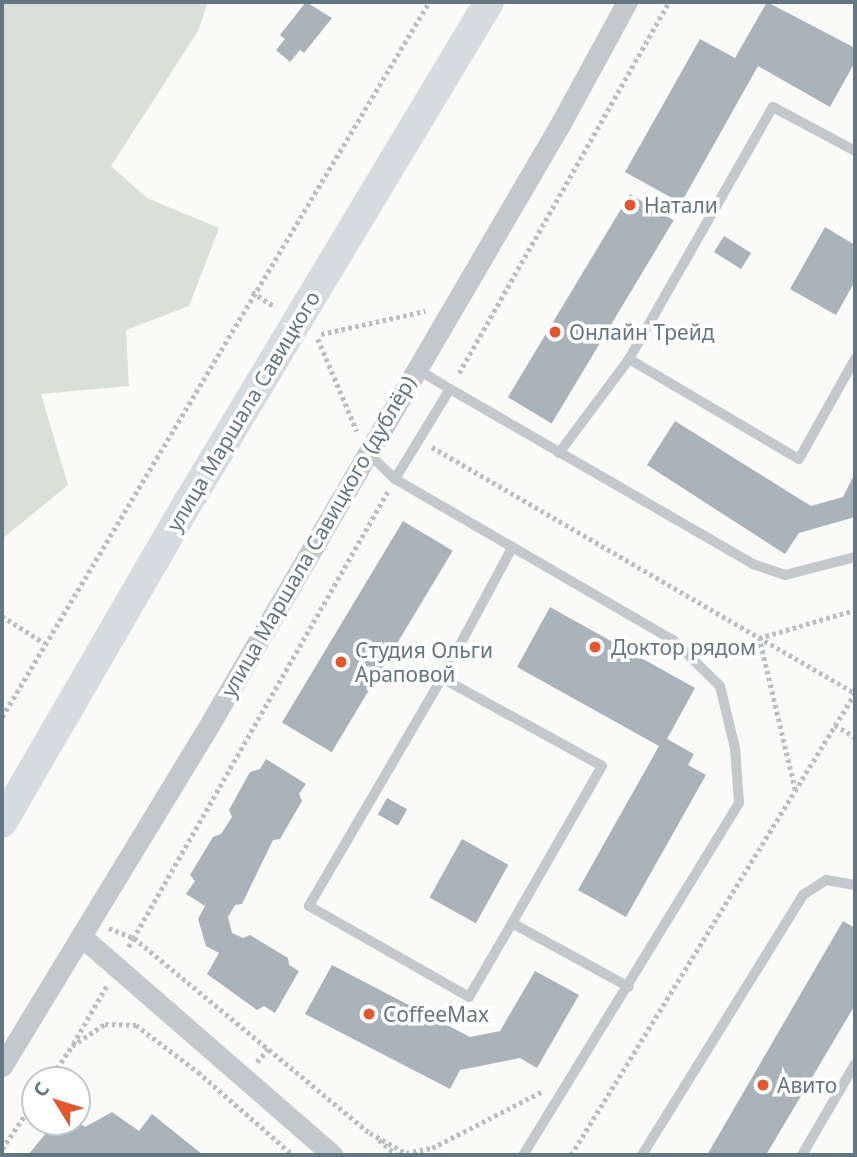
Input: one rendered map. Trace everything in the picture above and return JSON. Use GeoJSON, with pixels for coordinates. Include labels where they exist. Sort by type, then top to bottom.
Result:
{"type":"FeatureCollection","features":[{"type":"Feature","properties":{"kind":"street","name":"улица Маршала Савицкого"},"geometry":{"type":"LineString","coordinates":[[2,823],[489,2]]}},
{"type":"Feature","properties":{"kind":"street","name":"улица Маршала Савицкого (дублёр)"},"geometry":{"type":"LineString","coordinates":[[2,1066],[82,937],[627,2]]}},
{"type":"Feature","properties":{"kind":"street"},"geometry":{"type":"LineString","coordinates":[[82,937],[333,1155]]}},
{"type":"Feature","properties":{"kind":"lane"},"geometry":{"type":"LineString","coordinates":[[559,453],[628,359],[773,107],[855,150]]}},
{"type":"Feature","properties":{"kind":"lane"},"geometry":{"type":"LineString","coordinates":[[628,359],[799,459],[855,359]]}},
{"type":"Feature","properties":{"kind":"lane"},"geometry":{"type":"LineString","coordinates":[[415,368],[753,564],[785,575],[855,557]]}},
{"type":"Feature","properties":{"kind":"lane"},"geometry":{"type":"LineString","coordinates":[[395,479],[450,389]]}},
{"type":"Feature","properties":{"kind":"lane"},"geometry":{"type":"LineString","coordinates":[[366,452],[395,479],[673,640],[720,686],[735,748],[739,803],[629,987],[523,1155]]}},
{"type":"Feature","properties":{"kind":"lane"},"geometry":{"type":"LineString","coordinates":[[442,678],[602,766],[469,997],[309,906],[442,678],[512,548]]}},
{"type":"Feature","properties":{"kind":"lane"},"geometry":{"type":"LineString","coordinates":[[642,1155],[803,895],[826,880],[855,885]]}},
{"type":"Feature","properties":{"kind":"lane"},"geometry":{"type":"LineString","coordinates":[[512,923],[629,987]]}},
{"type":"Feature","properties":{"kind":"lane"},"geometry":{"type":"LineString","coordinates":[[802,1155],[855,1064]]}},
{"type":"Feature","properties":{"kind":"path"},"geometry":{"type":"LineString","coordinates":[[2,717],[252,292],[429,2]]}},
{"type":"Feature","properties":{"kind":"path"},"geometry":{"type":"LineString","coordinates":[[459,373],[669,2]]}},
{"type":"Feature","properties":{"kind":"path"},"geometry":{"type":"LineString","coordinates":[[252,292],[297,322]]}},
{"type":"Feature","properties":{"kind":"path"},"geometry":{"type":"LineString","coordinates":[[366,452],[316,335],[453,304]]}},
{"type":"Feature","properties":{"kind":"path"},"geometry":{"type":"LineString","coordinates":[[419,440],[855,693],[571,1155]]}},
{"type":"Feature","properties":{"kind":"path"},"geometry":{"type":"LineString","coordinates":[[760,638],[855,610]]}},
{"type":"Feature","properties":{"kind":"path"},"geometry":{"type":"LineString","coordinates":[[2,616],[44,643]]}},
{"type":"Feature","properties":{"kind":"path"},"geometry":{"type":"LineString","coordinates":[[760,638],[795,790]]}},
{"type":"Feature","properties":{"kind":"path"},"geometry":{"type":"LineString","coordinates":[[835,725],[855,737]]}},
{"type":"Feature","properties":{"kind":"path"},"geometry":{"type":"LineString","coordinates":[[58,1066],[72,1046],[105,1024],[136,1025],[293,1155]]}},
{"type":"Feature","properties":{"kind":"path"},"geometry":{"type":"LineString","coordinates":[[2,1149],[21,1121]]}},
{"type":"Feature","properties":{"kind":"path"},"geometry":{"type":"LineString","coordinates":[[370,1133],[397,1155]]}},
{"type":"Feature","properties":{"kind":"shaded area"},"geometry":{"type":"Polygon","coordinates":[[[2,2],[208,2],[198,31],[111,166],[147,198],[219,228],[189,306],[126,330],[129,386],[41,394],[68,485],[2,539],[2,2]]]}},
{"type":"Feature","properties":{"kind":"building"},"geometry":{"type":"Polygon","coordinates":[[[306,2],[332,18],[304,53],[300,50],[290,62],[276,50],[285,39],[280,35],[306,2]]]}},
{"type":"Feature","properties":{"kind":"building"},"geometry":{"type":"Polygon","coordinates":[[[767,2],[855,48],[855,62],[830,107],[758,66],[681,203],[625,172],[700,39],[735,58],[767,2]]]}},
{"type":"Feature","properties":{"kind":"building"},"geometry":{"type":"Polygon","coordinates":[[[630,194],[674,220],[552,423],[508,397],[630,194]]]}},
{"type":"Feature","properties":{"kind":"building"},"geometry":{"type":"Polygon","coordinates":[[[825,227],[855,245],[855,281],[836,315],[790,289],[825,227]]]}},
{"type":"Feature","properties":{"kind":"building"},"geometry":{"type":"Polygon","coordinates":[[[724,236],[751,253],[741,269],[714,252],[724,236]]]}},
{"type":"Feature","properties":{"kind":"building"},"geometry":{"type":"Polygon","coordinates":[[[675,421],[811,506],[843,497],[855,473],[855,517],[799,533],[785,554],[647,465],[675,421]]]}},
{"type":"Feature","properties":{"kind":"building"},"geometry":{"type":"Polygon","coordinates":[[[403,521],[453,551],[332,752],[282,722],[403,521]]]}},
{"type":"Feature","properties":{"kind":"building"},"geometry":{"type":"Polygon","coordinates":[[[550,607],[695,688],[667,739],[694,754],[688,765],[706,775],[626,917],[578,890],[659,746],[517,667],[550,607]]]}},
{"type":"Feature","properties":{"kind":"building"},"geometry":{"type":"Polygon","coordinates":[[[266,759],[306,784],[299,794],[302,801],[280,839],[273,840],[242,904],[235,905],[228,917],[232,933],[243,938],[250,935],[288,958],[289,965],[299,971],[275,1013],[264,1006],[257,1010],[207,974],[219,953],[206,946],[198,919],[205,906],[186,894],[195,881],[190,875],[213,837],[221,834],[232,817],[229,810],[250,772],[260,769],[266,759]]]}},
{"type":"Feature","properties":{"kind":"building"},"geometry":{"type":"Polygon","coordinates":[[[387,798],[407,809],[398,826],[378,815],[387,798]]]}},
{"type":"Feature","properties":{"kind":"building"},"geometry":{"type":"Polygon","coordinates":[[[462,839],[508,865],[476,923],[430,898],[462,839]]]}},
{"type":"Feature","properties":{"kind":"building"},"geometry":{"type":"Polygon","coordinates":[[[843,921],[855,928],[855,1005],[766,1155],[707,1155],[843,921]]]}},
{"type":"Feature","properties":{"kind":"building"},"geometry":{"type":"Polygon","coordinates":[[[332,965],[470,1037],[500,1031],[535,971],[579,995],[537,1068],[520,1058],[460,1070],[450,1089],[305,1014],[332,965]]]}},
{"type":"Feature","properties":{"kind":"building"},"geometry":{"type":"Polygon","coordinates":[[[112,1112],[139,1131],[152,1114],[203,1155],[28,1155],[44,1136],[91,1136],[91,1124],[112,1112]]]}},
{"type":"Feature","properties":{"kind":"place","name":"Натали"},"geometry":{"type":"Point","coordinates":[630,205]}},
{"type":"Feature","properties":{"kind":"place","name":"Онлайн Трейд"},"geometry":{"type":"Point","coordinates":[555,332]}},
{"type":"Feature","properties":{"kind":"place","name":"Доктор рядом"},"geometry":{"type":"Point","coordinates":[595,647]}},
{"type":"Feature","properties":{"kind":"place","name":"Студия Ольги Араповой"},"geometry":{"type":"Point","coordinates":[341,662]}},
{"type":"Feature","properties":{"kind":"place","name":"CoffeeMax"},"geometry":{"type":"Point","coordinates":[369,1014]}},
{"type":"Feature","properties":{"kind":"place","name":"Авито"},"geometry":{"type":"Point","coordinates":[763,1085]}}]}
